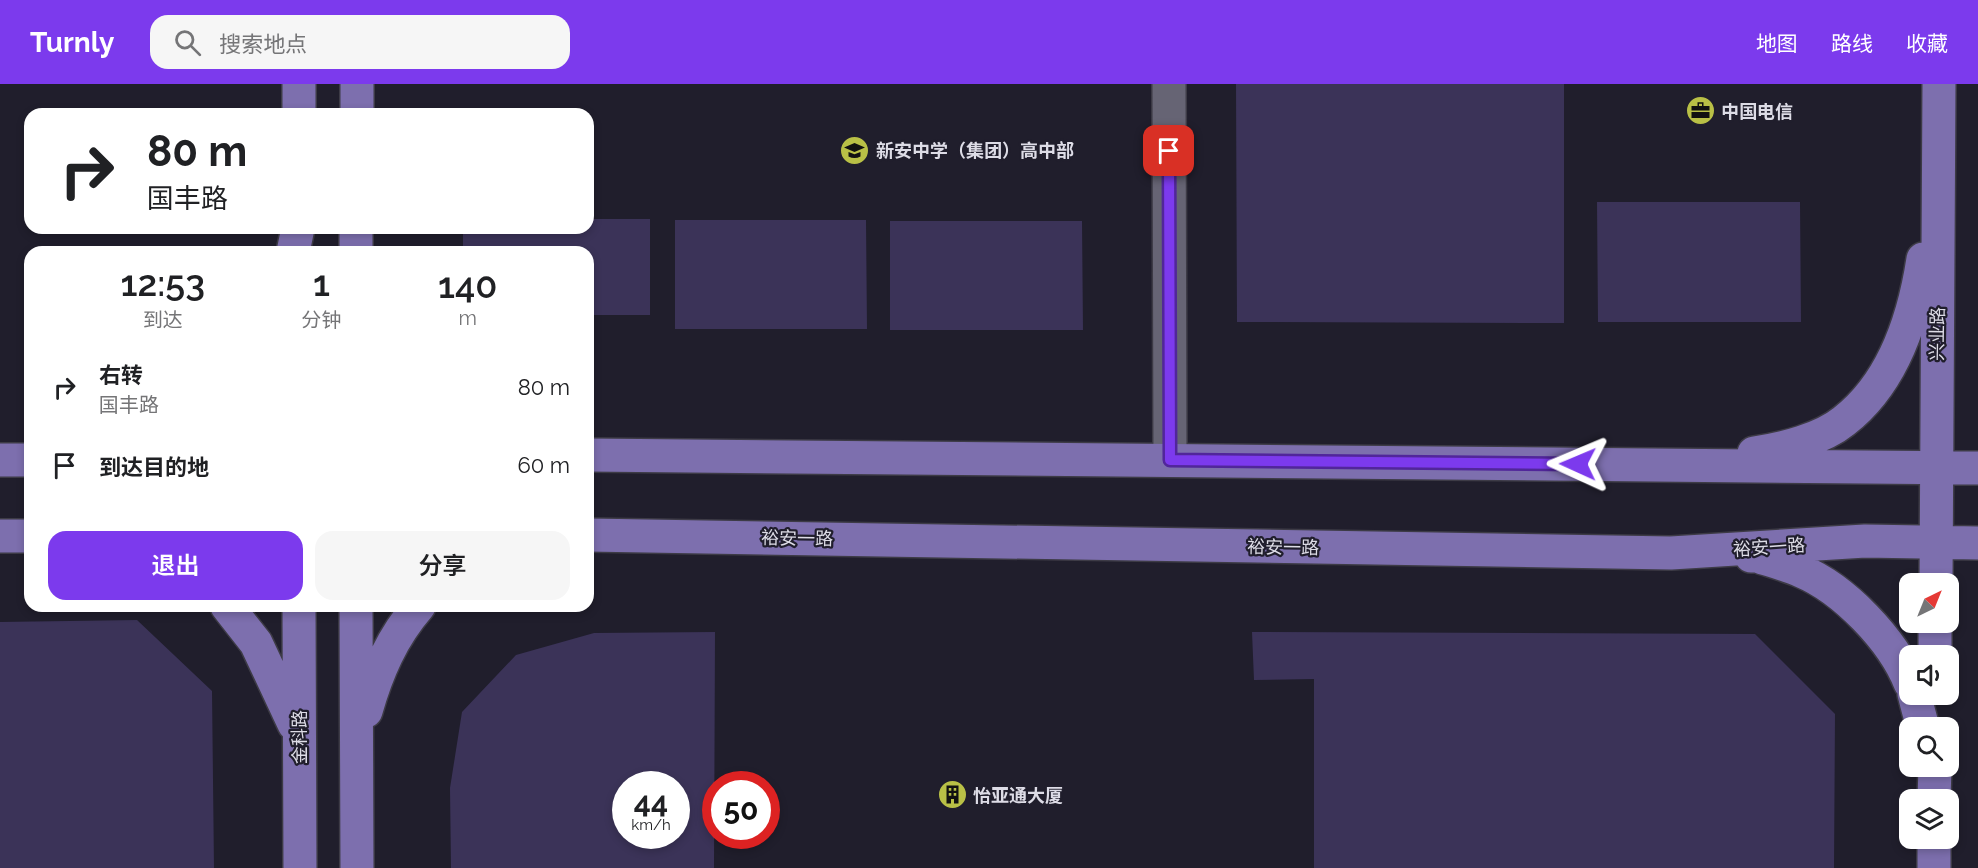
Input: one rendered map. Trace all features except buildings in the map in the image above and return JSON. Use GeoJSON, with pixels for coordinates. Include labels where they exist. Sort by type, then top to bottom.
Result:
{"type":"FeatureCollection","features":[{"type":"Feature","properties":{"kind":"main road"},"geometry":{"type":"LineString","coordinates":[[299,84],[299,108]]}},
{"type":"Feature","properties":{"kind":"main road"},"geometry":{"type":"LineString","coordinates":[[357,84],[357,108]]}},
{"type":"Feature","properties":{"kind":"main road","name":"兴业路"},"geometry":{"type":"LineString","coordinates":[[1936,573],[1939,84]]}},
{"type":"Feature","properties":{"kind":"main road"},"geometry":{"type":"LineString","coordinates":[[1674,464],[1776,450],[1814,437],[1843,422],[1869,399],[1887,371],[1920,283],[1939,162]]}},
{"type":"Feature","properties":{"kind":"main road"},"geometry":{"type":"LineString","coordinates":[[594,455],[1978,468]]}},
{"type":"Feature","properties":{"kind":"main road"},"geometry":{"type":"LineString","coordinates":[[0,460],[24,460]]}},
{"type":"Feature","properties":{"kind":"main road","name":"裕安一路"},"geometry":{"type":"LineString","coordinates":[[594,535],[1671,553],[1865,541],[1978,543]]}},
{"type":"Feature","properties":{"kind":"main road"},"geometry":{"type":"LineString","coordinates":[[0,536],[24,536]]}},
{"type":"Feature","properties":{"kind":"main road"},"geometry":{"type":"LineString","coordinates":[[1671,553],[1757,556],[1803,572],[1843,597],[1886,641],[1899,662]]}},
{"type":"Feature","properties":{"kind":"main road"},"geometry":{"type":"LineString","coordinates":[[232,612],[256,643],[299,735]]}},
{"type":"Feature","properties":{"kind":"main road","name":"金科路"},"geometry":{"type":"LineString","coordinates":[[299,612],[300,868]]}},
{"type":"Feature","properties":{"kind":"main road"},"geometry":{"type":"LineString","coordinates":[[356,612],[357,868]]}},
{"type":"Feature","properties":{"kind":"main road"},"geometry":{"type":"LineString","coordinates":[[356,741],[375,679],[388,650],[413,612]]}},
{"type":"Feature","properties":{"kind":"main road"},"geometry":{"type":"LineString","coordinates":[[1934,849],[1934,868]]}},
{"type":"Feature","properties":{"kind":"street"},"geometry":{"type":"LineString","coordinates":[[1169,84],[1170,460]]}},
{"type":"Feature","properties":{"kind":"shaded area"},"geometry":{"type":"Polygon","coordinates":[[[1236,84],[1564,84],[1564,323],[1237,322],[1236,84]]]}},
{"type":"Feature","properties":{"kind":"shaded area"},"geometry":{"type":"Polygon","coordinates":[[[1597,202],[1800,202],[1801,322],[1598,322],[1597,202]]]}},
{"type":"Feature","properties":{"kind":"shaded area"},"geometry":{"type":"Polygon","coordinates":[[[594,219],[650,219],[650,315],[594,315],[594,246],[463,246],[463,234],[594,234],[594,219]]]}},
{"type":"Feature","properties":{"kind":"shaded area"},"geometry":{"type":"Polygon","coordinates":[[[675,220],[866,220],[867,329],[675,329],[675,220]]]}},
{"type":"Feature","properties":{"kind":"shaded area"},"geometry":{"type":"Polygon","coordinates":[[[890,221],[1082,221],[1083,330],[890,330],[890,221]]]}},
{"type":"Feature","properties":{"kind":"shaded area"},"geometry":{"type":"Polygon","coordinates":[[[137,620],[212,691],[214,868],[0,868],[0,622],[137,620]]]}},
{"type":"Feature","properties":{"kind":"shaded area"},"geometry":{"type":"Polygon","coordinates":[[[715,632],[714,771],[702,771],[702,849],[714,849],[714,868],[451,868],[450,788],[462,712],[516,655],[594,633],[715,632]]]}},
{"type":"Feature","properties":{"kind":"shaded area"},"geometry":{"type":"Polygon","coordinates":[[[1252,632],[1755,634],[1835,714],[1834,868],[1314,868],[1314,679],[1254,680],[1252,632]]]}},
{"type":"Feature","properties":{"kind":"place","name":"中国电信"},"geometry":{"type":"Point","coordinates":[1700,111]}},
{"type":"Feature","properties":{"kind":"place","name":"新安中学（集团）高中部"},"geometry":{"type":"Point","coordinates":[855,150]}},
{"type":"Feature","properties":{"kind":"place","name":"怡亚通大厦"},"geometry":{"type":"Point","coordinates":[952,795]}},
{"type":"Feature","properties":{"kind":"route"},"geometry":{"type":"LineString","coordinates":[[1169,151],[1170,460],[1578,464]]}}]}
